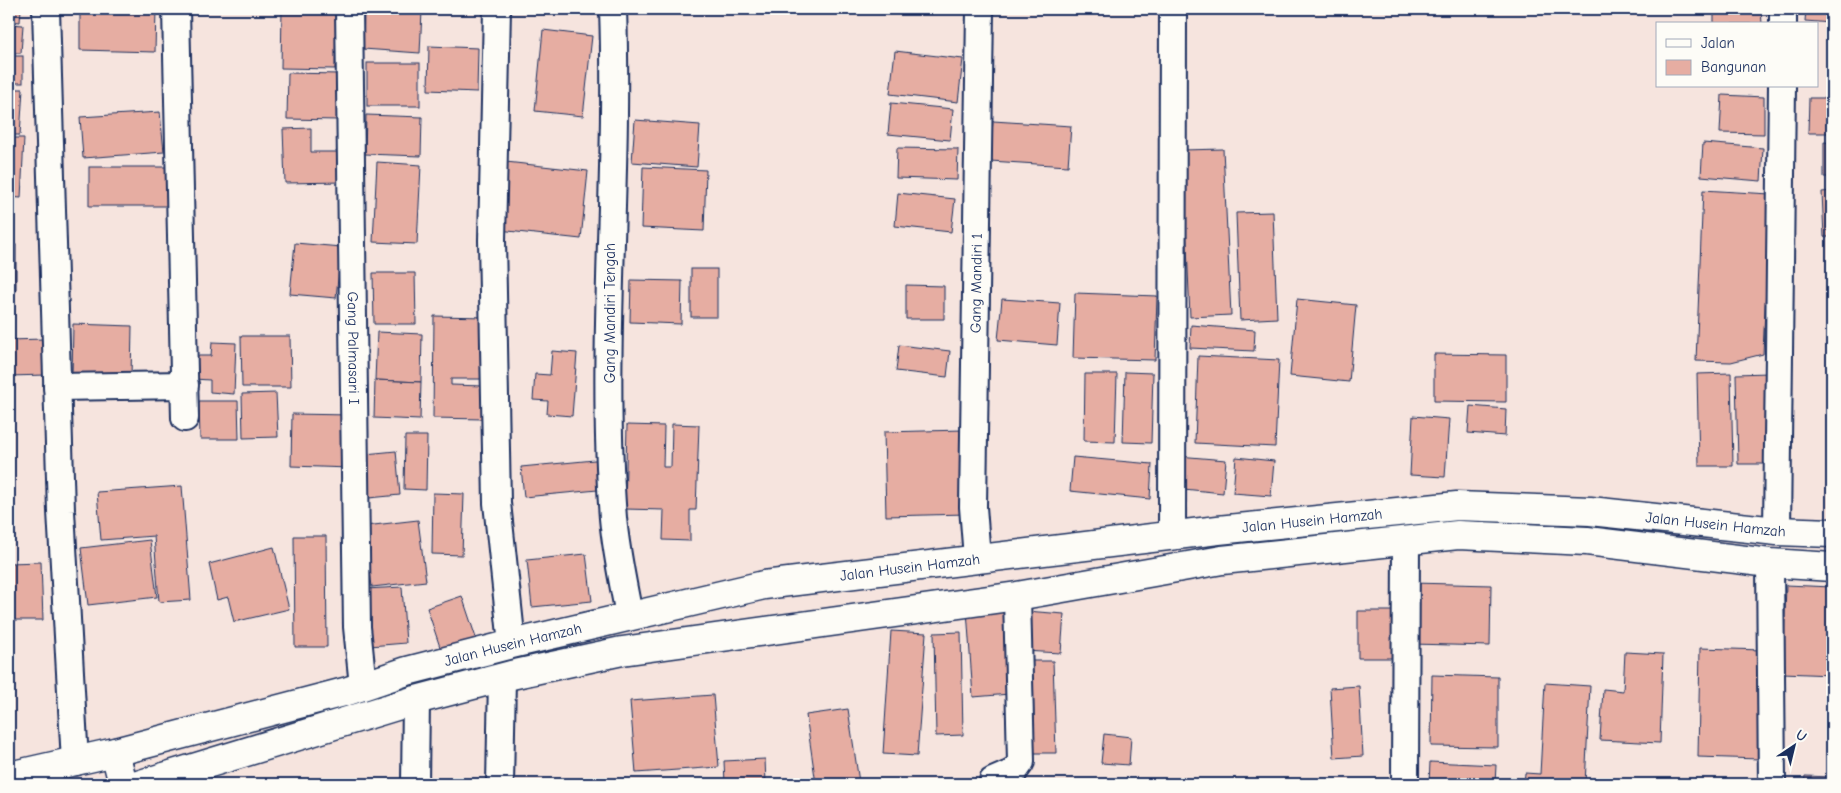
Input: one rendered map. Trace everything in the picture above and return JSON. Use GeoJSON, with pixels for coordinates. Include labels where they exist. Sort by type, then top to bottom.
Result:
{"type":"FeatureCollection","features":[{"type":"Feature","properties":{"kind":"street"},"geometry":{"type":"LineString","coordinates":[[46,9],[61,511],[75,762]]}},
{"type":"Feature","properties":{"kind":"street"},"geometry":{"type":"LineString","coordinates":[[176,9],[185,418]]}},
{"type":"Feature","properties":{"kind":"street","name":"Gang Palmasari I"},"geometry":{"type":"LineString","coordinates":[[349,9],[357,627],[363,686]]}},
{"type":"Feature","properties":{"kind":"street"},"geometry":{"type":"LineString","coordinates":[[497,9],[492,240],[497,504],[512,644]]}},
{"type":"Feature","properties":{"kind":"street","name":"Gang Mandiri Tengah"},"geometry":{"type":"LineString","coordinates":[[613,9],[615,66],[609,259],[610,413],[613,519],[629,615]]}},
{"type":"Feature","properties":{"kind":"street","name":"Gang Mandiri 1"},"geometry":{"type":"LineString","coordinates":[[976,558],[973,507],[980,9]]}},
{"type":"Feature","properties":{"kind":"street"},"geometry":{"type":"LineString","coordinates":[[1172,535],[1174,9]]}},
{"type":"Feature","properties":{"kind":"street"},"geometry":{"type":"LineString","coordinates":[[1783,9],[1783,22]]}},
{"type":"Feature","properties":{"kind":"street"},"geometry":{"type":"LineString","coordinates":[[1777,531],[1782,88]]}},
{"type":"Feature","properties":{"kind":"street"},"geometry":{"type":"LineString","coordinates":[[57,387],[185,385]]}},
{"type":"Feature","properties":{"kind":"street","name":"Jalan Husein Hamzah"},"geometry":{"type":"LineString","coordinates":[[9,776],[115,752],[363,686],[407,671],[512,644],[629,615],[764,585],[1172,535],[1457,506],[1590,512],[1777,531],[1832,533]]}},
{"type":"Feature","properties":{"kind":"street","name":"Jalan Husein Hamzah"},"geometry":{"type":"LineString","coordinates":[[141,784],[416,700],[502,678],[622,651],[1017,596],[1222,560],[1458,535],[1587,541],[1770,563],[1832,566]]}},
{"type":"Feature","properties":{"kind":"street"},"geometry":{"type":"LineString","coordinates":[[1405,784],[1406,541]]}},
{"type":"Feature","properties":{"kind":"street"},"geometry":{"type":"LineString","coordinates":[[1112,542],[1118,577]]}},
{"type":"Feature","properties":{"kind":"street"},"geometry":{"type":"LineString","coordinates":[[1770,563],[1772,784]]}},
{"type":"Feature","properties":{"kind":"street"},"geometry":{"type":"LineString","coordinates":[[992,784],[992,781],[1014,772],[1021,762],[1017,596]]}},
{"type":"Feature","properties":{"kind":"street"},"geometry":{"type":"LineString","coordinates":[[500,784],[502,678]]}},
{"type":"Feature","properties":{"kind":"street"},"geometry":{"type":"LineString","coordinates":[[414,784],[416,700]]}},
{"type":"Feature","properties":{"kind":"street"},"geometry":{"type":"LineString","coordinates":[[115,752],[122,784]]}},
{"type":"Feature","properties":{"kind":"building"},"geometry":{"type":"Polygon","coordinates":[[[9,9],[21,9],[20,22],[9,21],[9,9]]]}},
{"type":"Feature","properties":{"kind":"building"},"geometry":{"type":"Polygon","coordinates":[[[80,9],[156,9],[155,52],[80,50],[80,9]]]}},
{"type":"Feature","properties":{"kind":"building"},"geometry":{"type":"Polygon","coordinates":[[[282,9],[336,9],[335,69],[281,68],[282,9]]]}},
{"type":"Feature","properties":{"kind":"building"},"geometry":{"type":"Polygon","coordinates":[[[364,9],[422,11],[420,53],[363,49],[364,9]]]}},
{"type":"Feature","properties":{"kind":"building"},"geometry":{"type":"Polygon","coordinates":[[[1714,9],[1761,9],[1762,22],[1714,22],[1714,9]]]}},
{"type":"Feature","properties":{"kind":"building"},"geometry":{"type":"Polygon","coordinates":[[[1806,9],[1832,9],[1832,23],[1805,21],[1806,9]]]}},
{"type":"Feature","properties":{"kind":"building"},"geometry":{"type":"Polygon","coordinates":[[[9,24],[23,25],[21,53],[9,53],[9,24]]]}},
{"type":"Feature","properties":{"kind":"building"},"geometry":{"type":"Polygon","coordinates":[[[543,30],[592,36],[583,116],[535,111],[543,30]]]}},
{"type":"Feature","properties":{"kind":"building"},"geometry":{"type":"Polygon","coordinates":[[[429,46],[478,48],[477,92],[428,90],[429,46]]]}},
{"type":"Feature","properties":{"kind":"building"},"geometry":{"type":"Polygon","coordinates":[[[895,51],[963,59],[958,102],[890,94],[895,51]]]}},
{"type":"Feature","properties":{"kind":"building"},"geometry":{"type":"Polygon","coordinates":[[[9,56],[23,56],[23,83],[9,83],[9,56]]]}},
{"type":"Feature","properties":{"kind":"building"},"geometry":{"type":"Polygon","coordinates":[[[367,63],[420,63],[420,106],[367,106],[367,63]]]}},
{"type":"Feature","properties":{"kind":"building"},"geometry":{"type":"Polygon","coordinates":[[[288,73],[338,74],[338,120],[287,119],[288,73]]]}},
{"type":"Feature","properties":{"kind":"building"},"geometry":{"type":"Polygon","coordinates":[[[9,89],[23,89],[20,135],[9,135],[9,89]]]}},
{"type":"Feature","properties":{"kind":"building"},"geometry":{"type":"Polygon","coordinates":[[[1722,95],[1764,97],[1764,134],[1720,133],[1722,95]]]}},
{"type":"Feature","properties":{"kind":"building"},"geometry":{"type":"Polygon","coordinates":[[[1809,98],[1832,98],[1832,133],[1808,133],[1809,98]]]}},
{"type":"Feature","properties":{"kind":"building"},"geometry":{"type":"Polygon","coordinates":[[[891,103],[953,109],[950,140],[888,134],[891,103]]]}},
{"type":"Feature","properties":{"kind":"building"},"geometry":{"type":"Polygon","coordinates":[[[160,112],[164,152],[83,158],[80,117],[160,112]]]}},
{"type":"Feature","properties":{"kind":"building"},"geometry":{"type":"Polygon","coordinates":[[[366,115],[422,117],[421,156],[365,154],[366,115]]]}},
{"type":"Feature","properties":{"kind":"building"},"geometry":{"type":"Polygon","coordinates":[[[635,120],[700,125],[697,167],[632,162],[635,120]]]}},
{"type":"Feature","properties":{"kind":"building"},"geometry":{"type":"Polygon","coordinates":[[[993,121],[1071,126],[1068,166],[990,161],[993,121]]]}},
{"type":"Feature","properties":{"kind":"building"},"geometry":{"type":"Polygon","coordinates":[[[311,128],[311,152],[343,152],[343,182],[285,183],[283,129],[311,128]]]}},
{"type":"Feature","properties":{"kind":"building"},"geometry":{"type":"Polygon","coordinates":[[[9,138],[24,138],[21,198],[9,197],[9,138]]]}},
{"type":"Feature","properties":{"kind":"building"},"geometry":{"type":"Polygon","coordinates":[[[1824,142],[1832,143],[1832,177],[1824,177],[1824,142]]]}},
{"type":"Feature","properties":{"kind":"building"},"geometry":{"type":"Polygon","coordinates":[[[1703,143],[1763,148],[1761,181],[1701,176],[1703,143]]]}},
{"type":"Feature","properties":{"kind":"building"},"geometry":{"type":"Polygon","coordinates":[[[897,148],[958,149],[957,180],[896,178],[897,148]]]}},
{"type":"Feature","properties":{"kind":"building"},"geometry":{"type":"Polygon","coordinates":[[[1223,149],[1231,315],[1190,317],[1183,150],[1223,149]]]}},
{"type":"Feature","properties":{"kind":"building"},"geometry":{"type":"Polygon","coordinates":[[[377,162],[421,165],[417,244],[373,242],[377,162]]]}},
{"type":"Feature","properties":{"kind":"building"},"geometry":{"type":"Polygon","coordinates":[[[506,162],[588,171],[581,239],[499,230],[506,162]]]}},
{"type":"Feature","properties":{"kind":"building"},"geometry":{"type":"Polygon","coordinates":[[[89,167],[167,167],[167,206],[89,206],[89,167]]]}},
{"type":"Feature","properties":{"kind":"building"},"geometry":{"type":"Polygon","coordinates":[[[643,167],[706,170],[704,231],[641,228],[643,167]]]}},
{"type":"Feature","properties":{"kind":"building"},"geometry":{"type":"Polygon","coordinates":[[[1703,190],[1770,194],[1763,354],[1731,362],[1696,361],[1703,190]]]}},
{"type":"Feature","properties":{"kind":"building"},"geometry":{"type":"Polygon","coordinates":[[[1832,191],[1832,237],[1824,237],[1822,192],[1832,191]]]}},
{"type":"Feature","properties":{"kind":"building"},"geometry":{"type":"Polygon","coordinates":[[[898,193],[955,199],[951,232],[895,226],[898,193]]]}},
{"type":"Feature","properties":{"kind":"building"},"geometry":{"type":"Polygon","coordinates":[[[9,212],[12,212],[13,242],[9,242],[9,212]]]}},
{"type":"Feature","properties":{"kind":"building"},"geometry":{"type":"Polygon","coordinates":[[[1273,212],[1277,318],[1240,320],[1236,213],[1273,212]]]}},
{"type":"Feature","properties":{"kind":"building"},"geometry":{"type":"Polygon","coordinates":[[[295,243],[341,247],[336,298],[290,294],[295,243]]]}},
{"type":"Feature","properties":{"kind":"building"},"geometry":{"type":"Polygon","coordinates":[[[9,245],[16,245],[16,291],[9,291],[9,245]]]}},
{"type":"Feature","properties":{"kind":"building"},"geometry":{"type":"Polygon","coordinates":[[[691,269],[717,269],[717,317],[691,317],[691,269]]]}},
{"type":"Feature","properties":{"kind":"building"},"geometry":{"type":"Polygon","coordinates":[[[373,273],[415,273],[416,324],[374,324],[373,273]]]}},
{"type":"Feature","properties":{"kind":"building"},"geometry":{"type":"Polygon","coordinates":[[[631,280],[682,281],[681,324],[630,322],[631,280]]]}},
{"type":"Feature","properties":{"kind":"building"},"geometry":{"type":"Polygon","coordinates":[[[906,285],[944,286],[944,319],[906,319],[906,285]]]}},
{"type":"Feature","properties":{"kind":"building"},"geometry":{"type":"Polygon","coordinates":[[[1075,293],[1157,296],[1155,360],[1073,358],[1075,293]]]}},
{"type":"Feature","properties":{"kind":"building"},"geometry":{"type":"Polygon","coordinates":[[[1002,299],[1060,303],[1057,345],[998,340],[1002,299]]]}},
{"type":"Feature","properties":{"kind":"building"},"geometry":{"type":"Polygon","coordinates":[[[1297,299],[1356,305],[1349,382],[1290,376],[1297,299]]]}},
{"type":"Feature","properties":{"kind":"building"},"geometry":{"type":"Polygon","coordinates":[[[434,316],[487,317],[487,379],[451,379],[451,385],[483,386],[483,419],[433,418],[434,316]]]}},
{"type":"Feature","properties":{"kind":"building"},"geometry":{"type":"Polygon","coordinates":[[[73,324],[132,326],[131,378],[72,377],[73,324]]]}},
{"type":"Feature","properties":{"kind":"building"},"geometry":{"type":"Polygon","coordinates":[[[1191,325],[1255,330],[1254,351],[1190,348],[1191,325]]]}},
{"type":"Feature","properties":{"kind":"building"},"geometry":{"type":"Polygon","coordinates":[[[377,332],[422,334],[421,382],[375,380],[377,332]]]}},
{"type":"Feature","properties":{"kind":"building"},"geometry":{"type":"Polygon","coordinates":[[[241,336],[290,336],[291,387],[242,387],[241,336]]]}},
{"type":"Feature","properties":{"kind":"building"},"geometry":{"type":"Polygon","coordinates":[[[44,339],[46,375],[9,376],[9,340],[44,339]]]}},
{"type":"Feature","properties":{"kind":"building"},"geometry":{"type":"Polygon","coordinates":[[[212,342],[236,343],[234,394],[210,392],[210,380],[194,379],[195,356],[211,356],[212,342]]]}},
{"type":"Feature","properties":{"kind":"building"},"geometry":{"type":"Polygon","coordinates":[[[899,345],[950,351],[947,377],[896,371],[899,345]]]}},
{"type":"Feature","properties":{"kind":"building"},"geometry":{"type":"Polygon","coordinates":[[[552,351],[577,353],[572,416],[547,414],[548,401],[533,400],[535,374],[550,375],[552,351]]]}},
{"type":"Feature","properties":{"kind":"building"},"geometry":{"type":"Polygon","coordinates":[[[1434,354],[1506,355],[1506,402],[1434,401],[1434,354]]]}},
{"type":"Feature","properties":{"kind":"building"},"geometry":{"type":"Polygon","coordinates":[[[1198,356],[1279,360],[1275,447],[1195,443],[1198,356]]]}},
{"type":"Feature","properties":{"kind":"building"},"geometry":{"type":"Polygon","coordinates":[[[1125,372],[1153,373],[1151,443],[1123,442],[1125,372]]]}},
{"type":"Feature","properties":{"kind":"building"},"geometry":{"type":"Polygon","coordinates":[[[1731,373],[1733,466],[1699,466],[1697,374],[1731,373]]]}},
{"type":"Feature","properties":{"kind":"building"},"geometry":{"type":"Polygon","coordinates":[[[1769,373],[1771,464],[1738,464],[1736,374],[1769,373]]]}},
{"type":"Feature","properties":{"kind":"building"},"geometry":{"type":"Polygon","coordinates":[[[1085,374],[1117,374],[1115,442],[1084,441],[1085,374]]]}},
{"type":"Feature","properties":{"kind":"building"},"geometry":{"type":"Polygon","coordinates":[[[375,380],[421,382],[420,420],[374,418],[375,380]]]}},
{"type":"Feature","properties":{"kind":"building"},"geometry":{"type":"Polygon","coordinates":[[[276,393],[278,437],[243,438],[242,394],[276,393]]]}},
{"type":"Feature","properties":{"kind":"building"},"geometry":{"type":"Polygon","coordinates":[[[199,401],[238,401],[239,439],[200,439],[199,401]]]}},
{"type":"Feature","properties":{"kind":"building"},"geometry":{"type":"Polygon","coordinates":[[[1470,406],[1506,409],[1505,436],[1468,433],[1470,406]]]}},
{"type":"Feature","properties":{"kind":"building"},"geometry":{"type":"Polygon","coordinates":[[[292,414],[350,415],[350,468],[291,466],[292,414]]]}},
{"type":"Feature","properties":{"kind":"building"},"geometry":{"type":"Polygon","coordinates":[[[1413,416],[1449,419],[1445,477],[1410,475],[1413,416]]]}},
{"type":"Feature","properties":{"kind":"building"},"geometry":{"type":"Polygon","coordinates":[[[672,424],[699,425],[696,510],[690,510],[690,541],[663,540],[664,510],[625,509],[627,425],[664,426],[663,467],[671,467],[672,424]]]}},
{"type":"Feature","properties":{"kind":"building"},"geometry":{"type":"Polygon","coordinates":[[[963,430],[966,514],[886,516],[884,432],[963,430]]]}},
{"type":"Feature","properties":{"kind":"building"},"geometry":{"type":"Polygon","coordinates":[[[405,436],[427,436],[426,490],[404,489],[405,436]]]}},
{"type":"Feature","properties":{"kind":"building"},"geometry":{"type":"Polygon","coordinates":[[[396,451],[400,495],[369,498],[365,454],[396,451]]]}},
{"type":"Feature","properties":{"kind":"building"},"geometry":{"type":"Polygon","coordinates":[[[1178,456],[1226,460],[1223,493],[1174,488],[1178,456]]]}},
{"type":"Feature","properties":{"kind":"building"},"geometry":{"type":"Polygon","coordinates":[[[1073,457],[1152,464],[1150,499],[1070,491],[1073,457]]]}},
{"type":"Feature","properties":{"kind":"building"},"geometry":{"type":"Polygon","coordinates":[[[1236,457],[1274,461],[1271,496],[1233,493],[1236,457]]]}},
{"type":"Feature","properties":{"kind":"building"},"geometry":{"type":"Polygon","coordinates":[[[605,459],[608,489],[524,497],[521,467],[605,459]]]}},
{"type":"Feature","properties":{"kind":"building"},"geometry":{"type":"Polygon","coordinates":[[[182,486],[191,600],[159,602],[154,536],[101,540],[97,492],[182,486]]]}},
{"type":"Feature","properties":{"kind":"building"},"geometry":{"type":"Polygon","coordinates":[[[433,493],[464,494],[462,555],[432,554],[433,493]]]}},
{"type":"Feature","properties":{"kind":"building"},"geometry":{"type":"Polygon","coordinates":[[[418,520],[426,581],[372,587],[365,526],[418,520]]]}},
{"type":"Feature","properties":{"kind":"building"},"geometry":{"type":"Polygon","coordinates":[[[294,536],[326,536],[327,647],[295,647],[294,536]]]}},
{"type":"Feature","properties":{"kind":"building"},"geometry":{"type":"Polygon","coordinates":[[[150,540],[157,597],[88,605],[81,548],[150,540]]]}},
{"type":"Feature","properties":{"kind":"building"},"geometry":{"type":"Polygon","coordinates":[[[274,547],[289,609],[234,622],[228,597],[217,600],[209,564],[274,547]]]}},
{"type":"Feature","properties":{"kind":"building"},"geometry":{"type":"Polygon","coordinates":[[[586,554],[592,601],[532,607],[527,560],[586,554]]]}},
{"type":"Feature","properties":{"kind":"building"},"geometry":{"type":"Polygon","coordinates":[[[41,562],[43,620],[11,620],[11,644],[9,644],[9,563],[41,562]]]}},
{"type":"Feature","properties":{"kind":"building"},"geometry":{"type":"Polygon","coordinates":[[[1413,583],[1491,585],[1490,646],[1412,644],[1413,583]]]}},
{"type":"Feature","properties":{"kind":"building"},"geometry":{"type":"Polygon","coordinates":[[[1786,585],[1832,587],[1832,675],[1783,673],[1786,585]]]}},
{"type":"Feature","properties":{"kind":"building"},"geometry":{"type":"Polygon","coordinates":[[[402,587],[406,643],[370,646],[366,589],[402,587]]]}},
{"type":"Feature","properties":{"kind":"building"},"geometry":{"type":"Polygon","coordinates":[[[462,596],[476,638],[441,650],[427,608],[462,596]]]}},
{"type":"Feature","properties":{"kind":"building"},"geometry":{"type":"Polygon","coordinates":[[[1004,608],[1010,694],[973,697],[967,610],[1004,608]]]}},
{"type":"Feature","properties":{"kind":"building"},"geometry":{"type":"Polygon","coordinates":[[[1026,611],[1064,614],[1061,653],[1023,651],[1026,611]]]}},
{"type":"Feature","properties":{"kind":"building"},"geometry":{"type":"Polygon","coordinates":[[[1358,611],[1394,611],[1395,658],[1358,658],[1358,611]]]}},
{"type":"Feature","properties":{"kind":"building"},"geometry":{"type":"Polygon","coordinates":[[[891,631],[926,633],[917,756],[883,754],[891,631]]]}},
{"type":"Feature","properties":{"kind":"building"},"geometry":{"type":"Polygon","coordinates":[[[961,632],[963,735],[936,736],[934,633],[961,632]]]}},
{"type":"Feature","properties":{"kind":"building"},"geometry":{"type":"Polygon","coordinates":[[[1700,648],[1762,650],[1760,759],[1698,757],[1700,648]]]}},
{"type":"Feature","properties":{"kind":"building"},"geometry":{"type":"Polygon","coordinates":[[[1625,652],[1663,654],[1660,743],[1600,740],[1603,689],[1623,691],[1625,652]]]}},
{"type":"Feature","properties":{"kind":"building"},"geometry":{"type":"Polygon","coordinates":[[[1024,661],[1053,661],[1056,753],[1026,753],[1024,661]]]}},
{"type":"Feature","properties":{"kind":"building"},"geometry":{"type":"Polygon","coordinates":[[[1432,675],[1498,677],[1498,747],[1431,746],[1432,675]]]}},
{"type":"Feature","properties":{"kind":"building"},"geometry":{"type":"Polygon","coordinates":[[[1545,683],[1590,686],[1585,784],[1524,784],[1525,773],[1540,774],[1545,683]]]}},
{"type":"Feature","properties":{"kind":"building"},"geometry":{"type":"Polygon","coordinates":[[[1359,686],[1363,756],[1334,758],[1330,688],[1359,686]]]}},
{"type":"Feature","properties":{"kind":"building"},"geometry":{"type":"Polygon","coordinates":[[[713,695],[719,767],[636,773],[630,701],[713,695]]]}},
{"type":"Feature","properties":{"kind":"building"},"geometry":{"type":"Polygon","coordinates":[[[848,709],[859,782],[816,784],[806,715],[848,709]]]}},
{"type":"Feature","properties":{"kind":"building"},"geometry":{"type":"Polygon","coordinates":[[[1104,734],[1131,737],[1129,765],[1101,763],[1104,734]]]}},
{"type":"Feature","properties":{"kind":"building"},"geometry":{"type":"Polygon","coordinates":[[[765,759],[766,784],[725,784],[724,761],[765,759]]]}},
{"type":"Feature","properties":{"kind":"building"},"geometry":{"type":"Polygon","coordinates":[[[1430,762],[1496,765],[1495,784],[1429,784],[1430,762]]]}},
{"type":"Feature","properties":{"kind":"building"},"geometry":{"type":"Polygon","coordinates":[[[1805,776],[1832,777],[1832,784],[1804,784],[1805,776]]]}},
{"type":"Feature","properties":{"kind":"building"},"geometry":{"type":"Polygon","coordinates":[[[716,781],[717,784],[686,784],[716,781]]]}}]}
